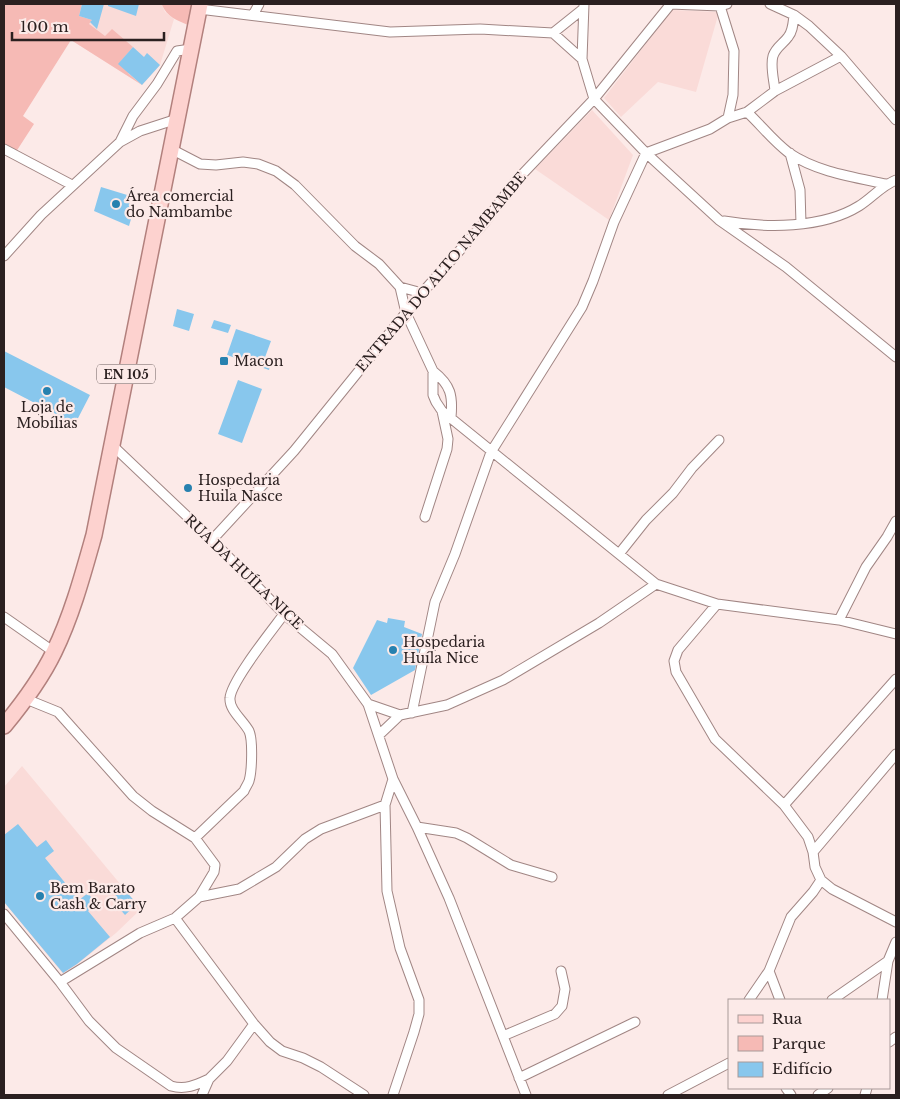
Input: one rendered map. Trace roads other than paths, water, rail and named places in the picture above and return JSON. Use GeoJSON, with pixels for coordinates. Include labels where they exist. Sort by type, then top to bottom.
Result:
{"type":"FeatureCollection","features":[{"type":"Feature","properties":{"kind":"main road","name":"EN 105"},"geometry":{"type":"LineString","coordinates":[[4,726],[26,698],[54,652],[76,596],[94,534],[200,6]]}},
{"type":"Feature","properties":{"kind":"street"},"geometry":{"type":"LineString","coordinates":[[253,15],[259,4]]}},
{"type":"Feature","properties":{"kind":"street"},"geometry":{"type":"LineString","coordinates":[[670,4],[723,5],[734,51],[734,94],[728,118]]}},
{"type":"Feature","properties":{"kind":"street","name":"ENTRADA DO ALTO NAMBAMBE"},"geometry":{"type":"LineString","coordinates":[[212,540],[294,451],[422,293],[485,222],[528,167],[594,99],[670,4]]}},
{"type":"Feature","properties":{"kind":"street"},"geometry":{"type":"LineString","coordinates":[[770,4],[794,15],[809,26],[841,56],[896,120]]}},
{"type":"Feature","properties":{"kind":"street"},"geometry":{"type":"LineString","coordinates":[[200,6],[253,15],[390,32],[480,29],[553,33],[582,59]]}},
{"type":"Feature","properties":{"kind":"street"},"geometry":{"type":"LineString","coordinates":[[553,33],[584,6]]}},
{"type":"Feature","properties":{"kind":"street"},"geometry":{"type":"LineString","coordinates":[[584,6],[582,59],[594,99],[646,153],[720,220],[786,267],[896,358]]}},
{"type":"Feature","properties":{"kind":"street"},"geometry":{"type":"LineString","coordinates":[[775,91],[772,65],[774,55],[793,29],[794,15]]}},
{"type":"Feature","properties":{"kind":"street"},"geometry":{"type":"LineString","coordinates":[[120,142],[133,116],[157,84],[177,51],[191,49]]}},
{"type":"Feature","properties":{"kind":"street"},"geometry":{"type":"LineString","coordinates":[[412,713],[435,602],[456,554],[491,452],[582,306],[614,222],[646,153],[710,129],[728,118],[747,112],[775,91],[841,56]]}},
{"type":"Feature","properties":{"kind":"street"},"geometry":{"type":"LineString","coordinates":[[747,112],[774,140],[790,153],[810,164],[836,173],[886,184]]}},
{"type":"Feature","properties":{"kind":"street"},"geometry":{"type":"LineString","coordinates":[[4,256],[41,215],[120,142],[140,131],[177,119]]}},
{"type":"Feature","properties":{"kind":"street"},"geometry":{"type":"LineString","coordinates":[[4,149],[72,185]]}},
{"type":"Feature","properties":{"kind":"street"},"geometry":{"type":"LineString","coordinates":[[171,150],[200,164],[216,165],[243,162],[258,164],[276,171],[295,185],[355,246],[379,264],[400,286],[422,293]]}},
{"type":"Feature","properties":{"kind":"street"},"geometry":{"type":"LineString","coordinates":[[790,153],[800,190],[801,224]]}},
{"type":"Feature","properties":{"kind":"street"},"geometry":{"type":"LineString","coordinates":[[720,220],[742,224],[776,226],[801,224],[840,216],[860,206],[886,184],[896,180]]}},
{"type":"Feature","properties":{"kind":"street"},"geometry":{"type":"LineString","coordinates":[[400,286],[406,313],[434,371],[447,384],[450,391],[451,417]]}},
{"type":"Feature","properties":{"kind":"street"},"geometry":{"type":"LineString","coordinates":[[425,517],[447,449],[448,439],[442,411],[433,395],[434,371]]}},
{"type":"Feature","properties":{"kind":"street"},"geometry":{"type":"LineString","coordinates":[[442,411],[656,584],[716,604],[839,620],[896,634]]}},
{"type":"Feature","properties":{"kind":"street"},"geometry":{"type":"LineString","coordinates":[[619,554],[646,520],[673,493],[692,468],[719,440]]}},
{"type":"Feature","properties":{"kind":"street","name":"RUA DA HUÍLA NICE"},"geometry":{"type":"LineString","coordinates":[[112,445],[212,540],[284,614],[332,654],[368,704],[393,779],[449,898],[526,1095]]}},
{"type":"Feature","properties":{"kind":"street"},"geometry":{"type":"LineString","coordinates":[[839,620],[866,566],[896,521]]}},
{"type":"Feature","properties":{"kind":"street"},"geometry":{"type":"LineString","coordinates":[[368,704],[400,715],[447,705],[503,680],[600,623],[656,584]]}},
{"type":"Feature","properties":{"kind":"street"},"geometry":{"type":"LineString","coordinates":[[716,604],[678,650],[674,661],[676,672],[715,739],[784,806],[808,837],[815,867],[821,880],[832,889],[896,922]]}},
{"type":"Feature","properties":{"kind":"street"},"geometry":{"type":"LineString","coordinates":[[195,838],[244,791],[249,782],[251,738],[231,706],[230,698],[232,690],[252,658],[284,614]]}},
{"type":"Feature","properties":{"kind":"street"},"geometry":{"type":"LineString","coordinates":[[4,617],[54,652]]}},
{"type":"Feature","properties":{"kind":"street"},"geometry":{"type":"LineString","coordinates":[[784,806],[896,679]]}},
{"type":"Feature","properties":{"kind":"street"},"geometry":{"type":"LineString","coordinates":[[26,698],[58,712],[134,796],[152,811],[195,838],[214,865],[214,872],[199,897],[175,918],[140,933],[60,982]]}},
{"type":"Feature","properties":{"kind":"street"},"geometry":{"type":"LineString","coordinates":[[378,735],[400,715]]}},
{"type":"Feature","properties":{"kind":"street"},"geometry":{"type":"LineString","coordinates":[[813,852],[896,754]]}},
{"type":"Feature","properties":{"kind":"street"},"geometry":{"type":"LineString","coordinates":[[393,779],[385,805],[387,891],[400,948],[419,1000],[419,1014],[393,1095]]}},
{"type":"Feature","properties":{"kind":"street"},"geometry":{"type":"LineString","coordinates":[[199,897],[239,888],[276,867],[305,839],[321,829],[385,805]]}},
{"type":"Feature","properties":{"kind":"street"},"geometry":{"type":"LineString","coordinates":[[417,827],[456,832],[511,865],[552,877]]}},
{"type":"Feature","properties":{"kind":"street"},"geometry":{"type":"LineString","coordinates":[[750,999],[769,971],[791,916],[813,892],[821,880]]}},
{"type":"Feature","properties":{"kind":"street"},"geometry":{"type":"LineString","coordinates":[[4,914],[89,1020],[116,1048],[172,1086],[182,1088],[193,1086],[209,1079]]}},
{"type":"Feature","properties":{"kind":"street"},"geometry":{"type":"LineString","coordinates":[[175,918],[254,1024],[270,1042],[282,1051],[321,1067],[364,1095]]}},
{"type":"Feature","properties":{"kind":"street"},"geometry":{"type":"LineString","coordinates":[[882,999],[888,961],[896,942]]}},
{"type":"Feature","properties":{"kind":"street"},"geometry":{"type":"LineString","coordinates":[[833,999],[888,961]]}},
{"type":"Feature","properties":{"kind":"street"},"geometry":{"type":"LineString","coordinates":[[503,1036],[555,1014],[562,1006],[566,989],[560,971]]}},
{"type":"Feature","properties":{"kind":"street"},"geometry":{"type":"LineString","coordinates":[[769,971],[780,999]]}},
{"type":"Feature","properties":{"kind":"street"},"geometry":{"type":"LineString","coordinates":[[519,1078],[636,1022]]}},
{"type":"Feature","properties":{"kind":"street"},"geometry":{"type":"LineString","coordinates":[[202,1095],[209,1079],[227,1061],[254,1024]]}},
{"type":"Feature","properties":{"kind":"street"},"geometry":{"type":"LineString","coordinates":[[668,1095],[728,1064]]}},
{"type":"Feature","properties":{"kind":"place","name":"Área comercial do Nambambe"},"geometry":{"type":"Point","coordinates":[116,204]}},
{"type":"Feature","properties":{"kind":"place","name":"Macon"},"geometry":{"type":"Point","coordinates":[224,361]}},
{"type":"Feature","properties":{"kind":"place","name":"Loja de Mobílias"},"geometry":{"type":"Point","coordinates":[47,391]}},
{"type":"Feature","properties":{"kind":"place","name":"Hospedaria Huila Nasce"},"geometry":{"type":"Point","coordinates":[188,488]}},
{"type":"Feature","properties":{"kind":"place","name":"Hospedaria Huíla Nice"},"geometry":{"type":"Point","coordinates":[393,650]}},
{"type":"Feature","properties":{"kind":"place","name":"Bem Barato Cash & Carry"},"geometry":{"type":"Point","coordinates":[40,896]}}]}
